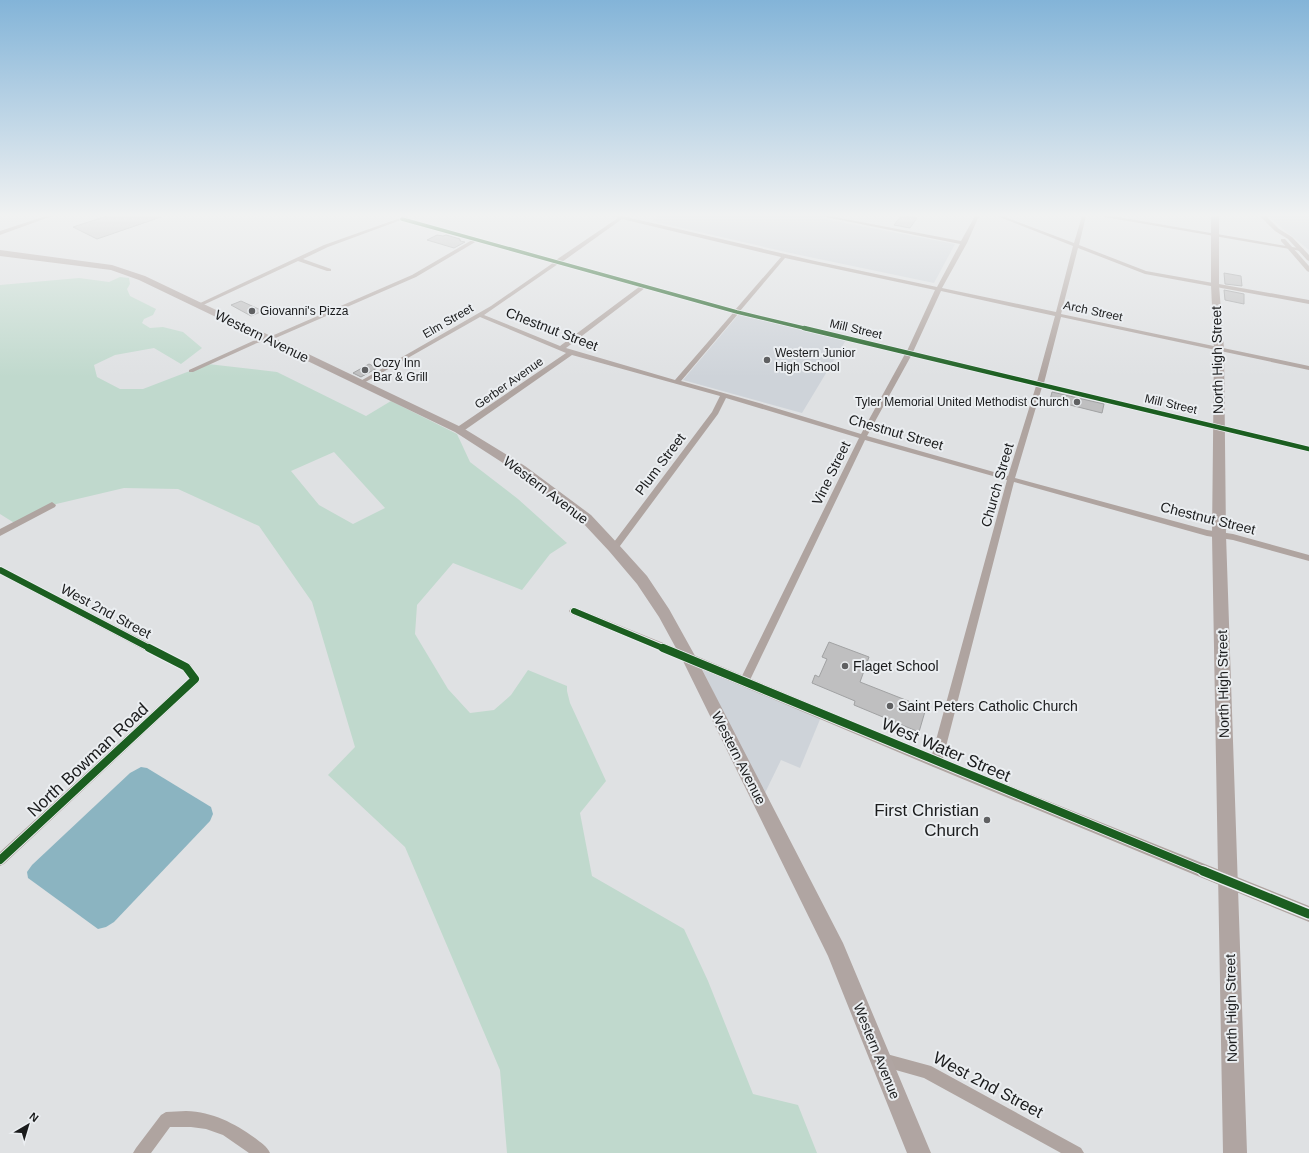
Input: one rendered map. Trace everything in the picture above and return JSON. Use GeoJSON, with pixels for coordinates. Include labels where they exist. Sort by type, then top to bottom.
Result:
{"type":"FeatureCollection","features":[{"type":"Feature","properties":{"kind":"main road","name":"Western Avenue"},"geometry":{"type":"LineString","coordinates":[[117,270],[142,278],[459,430],[515,465],[550,490],[586,518],[614,548],[642,580],[664,613],[689,658],[836,950],[879,1059],[919,1153]]}},
{"type":"Feature","properties":{"kind":"main road","name":"North High Street"},"geometry":{"type":"LineString","coordinates":[[1215,270],[1219,348],[1219,535],[1235,1153]]}},
{"type":"Feature","properties":{"kind":"street"},"geometry":{"type":"LineString","coordinates":[[199,305],[275,270]]}},
{"type":"Feature","properties":{"kind":"street"},"geometry":{"type":"LineString","coordinates":[[191,371],[255,342],[268,339],[414,276],[425,270]]}},
{"type":"Feature","properties":{"kind":"street","name":"Elm Street"},"geometry":{"type":"LineString","coordinates":[[360,383],[480,315],[547,270]]}},
{"type":"Feature","properties":{"kind":"street","name":"Mill Street"},"geometry":{"type":"LineString","coordinates":[[586,270],[737,312],[1309,449]]}},
{"type":"Feature","properties":{"kind":"street"},"geometry":{"type":"LineString","coordinates":[[676,382],[772,270]]}},
{"type":"Feature","properties":{"kind":"street","name":"Arch Street"},"geometry":{"type":"LineString","coordinates":[[849,270],[1309,368]]}},
{"type":"Feature","properties":{"kind":"street","name":"Vine Street"},"geometry":{"type":"LineString","coordinates":[[745,680],[863,437],[908,353],[949,270]]}},
{"type":"Feature","properties":{"kind":"street","name":"Church Street"},"geometry":{"type":"LineString","coordinates":[[936,762],[1011,478],[1040,384],[1070,270]]}},
{"type":"Feature","properties":{"kind":"street"},"geometry":{"type":"LineString","coordinates":[[1140,270],[1309,302]]}},
{"type":"Feature","properties":{"kind":"street"},"geometry":{"type":"LineString","coordinates":[[561,349],[644,286]]}},
{"type":"Feature","properties":{"kind":"street","name":"Chestnut Street"},"geometry":{"type":"LineString","coordinates":[[480,315],[571,353],[724,395],[863,437],[1219,535],[1233,537],[1309,558]]}},
{"type":"Feature","properties":{"kind":"street","name":"Gerber Avenue"},"geometry":{"type":"LineString","coordinates":[[459,430],[571,353]]}},
{"type":"Feature","properties":{"kind":"street","name":"Plum Street"},"geometry":{"type":"LineString","coordinates":[[614,548],[715,412],[724,395]]}},
{"type":"Feature","properties":{"kind":"street"},"geometry":{"type":"LineString","coordinates":[[0,533],[52,505]]}},
{"type":"Feature","properties":{"kind":"street","name":"West 2nd Street"},"geometry":{"type":"LineString","coordinates":[[0,570],[186,667],[195,679]]}},
{"type":"Feature","properties":{"kind":"street","name":"West Water Street"},"geometry":{"type":"LineString","coordinates":[[574,611],[745,680],[936,762],[1309,914]]}},
{"type":"Feature","properties":{"kind":"street","name":"North Bowman Road"},"geometry":{"type":"LineString","coordinates":[[0,860],[195,679]]}},
{"type":"Feature","properties":{"kind":"street","name":"West 2nd Street"},"geometry":{"type":"LineString","coordinates":[[879,1059],[926,1071],[1076,1153]]}},
{"type":"Feature","properties":{"kind":"street"},"geometry":{"type":"LineString","coordinates":[[141,1153],[166,1120],[187,1119],[208,1121],[228,1130],[262,1153]]}},
{"type":"Feature","properties":{"kind":"shaded area"},"geometry":{"type":"Polygon","coordinates":[[[871,270],[941,270],[934,283],[871,270]]]}},
{"type":"Feature","properties":{"kind":"shaded area","name":"Western Junior High School"},"geometry":{"type":"Polygon","coordinates":[[[739,314],[846,340],[802,413],[683,380],[739,314]]]}},
{"type":"Feature","properties":{"kind":"shaded area"},"geometry":{"type":"Polygon","coordinates":[[[701,667],[821,717],[800,768],[781,760],[764,795],[701,667]]]}},
{"type":"Feature","properties":{"kind":"green space"},"geometry":{"type":"Polygon","coordinates":[[[120,277],[129,278],[130,284],[127,289],[130,296],[156,309],[153,315],[144,319],[142,323],[150,328],[163,327],[183,332],[202,348],[181,364],[154,348],[115,355],[94,365],[97,377],[120,389],[143,389],[208,364],[277,372],[366,416],[391,401],[457,434],[470,462],[518,499],[567,543],[550,554],[522,590],[453,563],[417,605],[415,634],[448,689],[470,713],[494,710],[511,695],[528,670],[567,686],[570,703],[606,781],[580,813],[592,876],[684,929],[708,981],[753,1094],[798,1105],[817,1153],[507,1153],[500,1070],[405,847],[328,775],[355,747],[312,602],[259,526],[178,489],[124,488],[52,505],[16,524],[0,514],[0,285],[79,278],[109,282],[120,277]],[[334,452],[291,471],[319,505],[353,524],[385,508],[334,452]]]}},
{"type":"Feature","properties":{"kind":"water"},"geometry":{"type":"Polygon","coordinates":[[[141,767],[147,768],[211,807],[213,814],[210,821],[114,922],[106,927],[98,929],[28,878],[27,872],[32,865],[130,773],[141,767]]]}},
{"type":"Feature","properties":{"kind":"building"},"geometry":{"type":"Polygon","coordinates":[[[1224,273],[1241,276],[1242,286],[1225,284],[1224,273]]]}},
{"type":"Feature","properties":{"kind":"building"},"geometry":{"type":"Polygon","coordinates":[[[1224,290],[1244,294],[1244,304],[1225,300],[1224,290]]]}},
{"type":"Feature","properties":{"kind":"building"},"geometry":{"type":"Polygon","coordinates":[[[241,301],[263,311],[251,316],[231,305],[241,301]]]}},
{"type":"Feature","properties":{"kind":"building","name":"Cozy Inn Bar & Grill"},"geometry":{"type":"Polygon","coordinates":[[[369,364],[377,368],[361,377],[353,373],[369,364]]]}},
{"type":"Feature","properties":{"kind":"building","name":"Tyler Memorial United Methodist Church"},"geometry":{"type":"Polygon","coordinates":[[[1052,392],[1104,404],[1102,413],[1050,400],[1052,392]]]}},
{"type":"Feature","properties":{"kind":"building"},"geometry":{"type":"Polygon","coordinates":[[[829,642],[869,657],[860,682],[926,708],[919,732],[854,705],[855,701],[812,683],[815,675],[819,677],[827,659],[822,657],[829,642]]]}},
{"type":"Feature","properties":{"kind":"cycle path"},"geometry":{"type":"LineString","coordinates":[[585,270],[737,312],[1309,449]]}},
{"type":"Feature","properties":{"kind":"cycle path"},"geometry":{"type":"LineString","coordinates":[[0,570],[186,667],[195,679],[0,860]]}},
{"type":"Feature","properties":{"kind":"cycle path"},"geometry":{"type":"LineString","coordinates":[[574,611],[1033,802],[1309,914]]}},
{"type":"Feature","properties":{"kind":"place","name":"Giovanni's Pizza"},"geometry":{"type":"Point","coordinates":[252,311]}},
{"type":"Feature","properties":{"kind":"place","name":"Western Junior High School"},"geometry":{"type":"Point","coordinates":[767,360]}},
{"type":"Feature","properties":{"kind":"place","name":"Cozy Inn Bar & Grill"},"geometry":{"type":"Point","coordinates":[365,370]}},
{"type":"Feature","properties":{"kind":"place","name":"Tyler Memorial United Methodist Church"},"geometry":{"type":"Point","coordinates":[1077,402]}},
{"type":"Feature","properties":{"kind":"place","name":"Flaget School"},"geometry":{"type":"Point","coordinates":[845,666]}},
{"type":"Feature","properties":{"kind":"place","name":"Saint Peters Catholic Church"},"geometry":{"type":"Point","coordinates":[890,706]}},
{"type":"Feature","properties":{"kind":"place","name":"First Christian Church"},"geometry":{"type":"Point","coordinates":[987,820]}}]}
